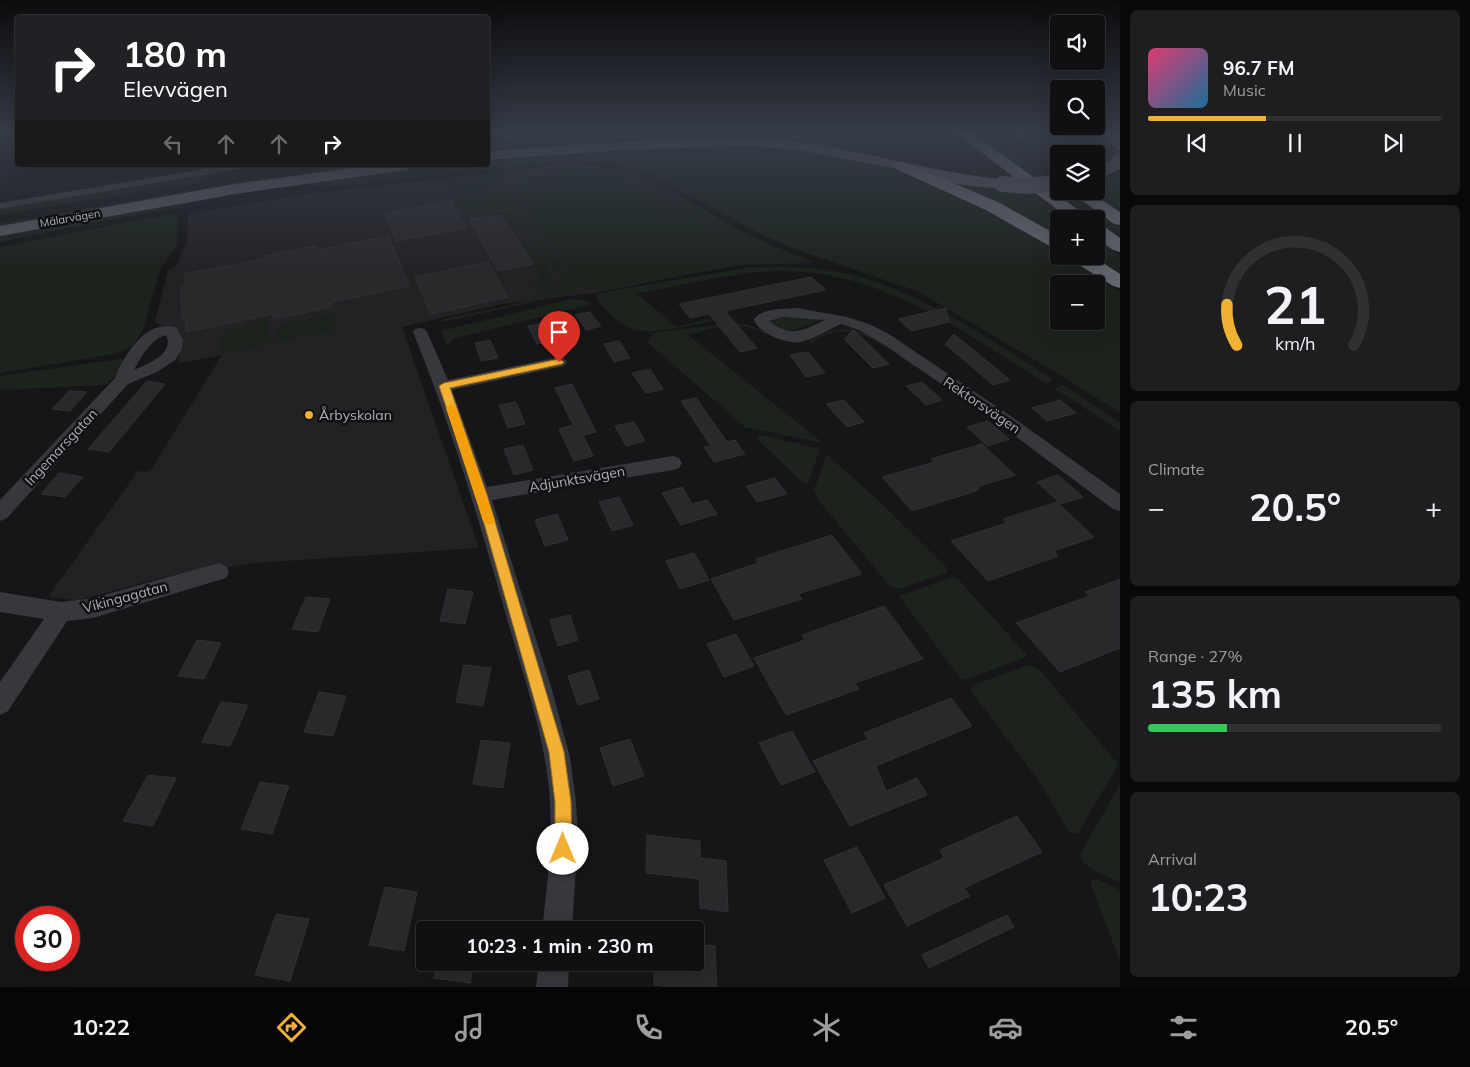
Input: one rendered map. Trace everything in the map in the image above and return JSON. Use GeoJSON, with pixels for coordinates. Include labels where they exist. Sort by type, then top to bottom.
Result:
{"type":"FeatureCollection","features":[{"type":"Feature","properties":{"kind":"highway"},"geometry":{"type":"LineString","coordinates":[[932,180],[992,206],[1050,239]]}},
{"type":"Feature","properties":{"kind":"highway"},"geometry":{"type":"LineString","coordinates":[[1028,180],[1070,210]]}},
{"type":"Feature","properties":{"kind":"highway"},"geometry":{"type":"LineString","coordinates":[[1090,200],[1120,220]]}},
{"type":"Feature","properties":{"kind":"highway"},"geometry":{"type":"LineString","coordinates":[[1105,235],[1120,246]]}},
{"type":"Feature","properties":{"kind":"highway"},"geometry":{"type":"LineString","coordinates":[[1093,265],[1120,282]]}},
{"type":"Feature","properties":{"kind":"main road","name":"Mälarvägen"},"geometry":{"type":"LineString","coordinates":[[0,220],[234,180]]}},
{"type":"Feature","properties":{"kind":"main road","name":"Mälarvägen"},"geometry":{"type":"LineString","coordinates":[[0,231],[235,189],[299,180]]}},
{"type":"Feature","properties":{"kind":"main road"},"geometry":{"type":"LineString","coordinates":[[964,180],[1002,184],[1050,184]]}},
{"type":"Feature","properties":{"kind":"street"},"geometry":{"type":"LineString","coordinates":[[0,206],[156,180]]}},
{"type":"Feature","properties":{"kind":"street","name":"Rektorsvägen"},"geometry":{"type":"LineString","coordinates":[[837,320],[864,327],[891,343],[1013,425],[1120,504]]}},
{"type":"Feature","properties":{"kind":"street"},"geometry":{"type":"LineString","coordinates":[[420,332],[444,386],[481,495],[556,752],[563,802],[563,865],[558,921]]}},
{"type":"Feature","properties":{"kind":"street"},"geometry":{"type":"LineString","coordinates":[[444,386],[559,362]]}},
{"type":"Feature","properties":{"kind":"street","name":"Ingemarsgatan"},"geometry":{"type":"LineString","coordinates":[[0,513],[122,380]]}},
{"type":"Feature","properties":{"kind":"street","name":"Adjunktsvägen"},"geometry":{"type":"LineString","coordinates":[[481,495],[673,463]]}},
{"type":"Feature","properties":{"kind":"street","name":"Vikingagatan"},"geometry":{"type":"LineString","coordinates":[[0,602],[61,612],[93,608],[219,572]]}},
{"type":"Feature","properties":{"kind":"street"},"geometry":{"type":"LineString","coordinates":[[0,703],[61,612]]}},
{"type":"Feature","properties":{"kind":"street"},"geometry":{"type":"LineString","coordinates":[[552,987],[553,971]]}},
{"type":"Feature","properties":{"kind":"shaded area"},"geometry":{"type":"Polygon","coordinates":[[[173,180],[213,180],[0,215],[0,208],[173,180]]]}},
{"type":"Feature","properties":{"kind":"shaded area"},"geometry":{"type":"Polygon","coordinates":[[[269,180],[0,227],[0,223],[235,183],[269,180]]]}},
{"type":"Feature","properties":{"kind":"shaded area"},"geometry":{"type":"Polygon","coordinates":[[[324,180],[394,180],[325,188],[313,186],[308,182],[324,180]]]}},
{"type":"Feature","properties":{"kind":"shaded area","name":"Årbyskolan"},"geometry":{"type":"Polygon","coordinates":[[[428,180],[640,180],[673,199],[740,243],[724,251],[718,258],[726,267],[595,293],[501,304],[402,327],[479,548],[255,563],[165,577],[79,600],[48,597],[138,471],[147,472],[152,468],[222,355],[179,363],[180,336],[176,326],[162,328],[155,321],[168,271],[176,266],[187,241],[188,214],[308,194],[428,180]]]}},
{"type":"Feature","properties":{"kind":"shaded area"},"geometry":{"type":"Polygon","coordinates":[[[446,180],[500,180],[505,187],[454,196],[446,180]]]}},
{"type":"Feature","properties":{"kind":"shaded area"},"geometry":{"type":"Polygon","coordinates":[[[506,180],[635,180],[734,243],[721,250],[713,260],[715,263],[725,267],[718,258],[724,251],[739,243],[673,199],[640,180],[649,180],[665,187],[751,236],[810,260],[812,263],[742,265],[599,290],[590,290],[583,287],[506,180]]]}},
{"type":"Feature","properties":{"kind":"shaded area"},"geometry":{"type":"Polygon","coordinates":[[[661,180],[924,180],[1005,217],[1050,246],[1050,265],[1080,265],[1094,275],[1050,275],[1050,330],[1105,330],[1105,282],[1120,292],[1120,413],[1067,379],[917,291],[797,250],[763,235],[661,180]]]}},
{"type":"Feature","properties":{"kind":"shaded area"},"geometry":{"type":"Polygon","coordinates":[[[1105,180],[1120,180],[1120,214],[1099,200],[1105,200],[1105,180]]]}},
{"type":"Feature","properties":{"kind":"shaded area"},"geometry":{"type":"Polygon","coordinates":[[[950,183],[1030,190],[1058,210],[1050,210],[1050,235],[950,183]]]}},
{"type":"Feature","properties":{"kind":"shaded area"},"geometry":{"type":"Polygon","coordinates":[[[507,190],[577,286],[577,290],[572,293],[439,322],[443,319],[533,299],[554,289],[559,284],[558,272],[511,207],[467,215],[462,207],[456,208],[451,200],[507,190]]]}},
{"type":"Feature","properties":{"kind":"shaded area"},"geometry":{"type":"Polygon","coordinates":[[[240,193],[186,204],[179,208],[118,218],[0,242],[0,234],[199,198],[240,193]]]}},
{"type":"Feature","properties":{"kind":"shaded area"},"geometry":{"type":"Polygon","coordinates":[[[1065,200],[1079,200],[1094,210],[1079,210],[1065,200]]]}},
{"type":"Feature","properties":{"kind":"shaded area"},"geometry":{"type":"Polygon","coordinates":[[[508,212],[518,226],[511,229],[501,215],[475,217],[508,212]]]}},
{"type":"Feature","properties":{"kind":"shaded area"},"geometry":{"type":"Polygon","coordinates":[[[178,214],[177,246],[161,267],[143,330],[133,345],[123,351],[110,355],[0,373],[0,247],[178,214]]]}},
{"type":"Feature","properties":{"kind":"shaded area"},"geometry":{"type":"Polygon","coordinates":[[[1105,218],[1120,228],[1120,238],[1105,228],[1105,218]]]}},
{"type":"Feature","properties":{"kind":"shaded area"},"geometry":{"type":"Polygon","coordinates":[[[525,243],[533,246],[552,273],[550,285],[536,293],[530,284],[544,281],[534,266],[521,269],[519,266],[532,262],[529,258],[531,257],[529,253],[526,253],[520,244],[525,243]]]}},
{"type":"Feature","properties":{"kind":"shaded area"},"geometry":{"type":"Polygon","coordinates":[[[1105,244],[1120,255],[1120,278],[1100,265],[1105,265],[1105,244]]]}},
{"type":"Feature","properties":{"kind":"shaded area"},"geometry":{"type":"Polygon","coordinates":[[[751,267],[825,270],[850,274],[877,282],[930,305],[980,333],[1053,379],[1047,384],[984,344],[919,307],[885,292],[850,280],[814,273],[776,271],[741,274],[637,294],[677,327],[711,318],[711,321],[658,331],[638,331],[626,327],[612,316],[596,299],[598,294],[605,292],[751,267]]]}},
{"type":"Feature","properties":{"kind":"shaded area"},"geometry":{"type":"Polygon","coordinates":[[[572,299],[585,300],[592,304],[455,338],[447,346],[441,331],[572,299]]]}},
{"type":"Feature","properties":{"kind":"shaded area"},"geometry":{"type":"Polygon","coordinates":[[[333,314],[338,329],[277,342],[275,326],[333,314]]]}},
{"type":"Feature","properties":{"kind":"shaded area"},"geometry":{"type":"Polygon","coordinates":[[[791,317],[821,320],[789,332],[770,323],[773,319],[791,317]]]}},
{"type":"Feature","properties":{"kind":"shaded area"},"geometry":{"type":"Polygon","coordinates":[[[267,319],[271,344],[222,354],[220,333],[267,319]]]}},
{"type":"Feature","properties":{"kind":"shaded area"},"geometry":{"type":"Polygon","coordinates":[[[731,323],[749,325],[765,332],[764,334],[746,327],[726,326],[688,335],[823,443],[745,427],[647,342],[654,333],[731,323]]]}},
{"type":"Feature","properties":{"kind":"shaded area"},"geometry":{"type":"Polygon","coordinates":[[[844,329],[872,337],[915,365],[916,368],[877,342],[855,333],[832,333],[811,343],[809,341],[830,331],[844,329]]]}},
{"type":"Feature","properties":{"kind":"shaded area"},"geometry":{"type":"Polygon","coordinates":[[[127,358],[118,373],[105,385],[0,390],[0,376],[127,358]]]}},
{"type":"Feature","properties":{"kind":"shaded area"},"geometry":{"type":"Polygon","coordinates":[[[1063,385],[1120,423],[1120,431],[1054,388],[1063,385]]]}},
{"type":"Feature","properties":{"kind":"shaded area"},"geometry":{"type":"Polygon","coordinates":[[[761,435],[820,449],[808,483],[803,483],[758,440],[757,436],[761,435]]]}},
{"type":"Feature","properties":{"kind":"shaded area"},"geometry":{"type":"Polygon","coordinates":[[[827,455],[878,500],[946,567],[947,573],[899,589],[890,586],[819,501],[814,490],[827,455]]]}},
{"type":"Feature","properties":{"kind":"shaded area"},"geometry":{"type":"Polygon","coordinates":[[[953,577],[958,579],[1026,654],[1026,657],[965,680],[960,678],[899,596],[953,577]]]}},
{"type":"Feature","properties":{"kind":"shaded area"},"geometry":{"type":"Polygon","coordinates":[[[1028,665],[1040,670],[1117,763],[1117,767],[1077,834],[1069,832],[1039,781],[971,691],[973,685],[1028,665]]]}},
{"type":"Feature","properties":{"kind":"shaded area"},"geometry":{"type":"Polygon","coordinates":[[[1120,784],[1120,882],[1091,869],[1082,860],[1080,855],[1120,784]]]}},
{"type":"Feature","properties":{"kind":"shaded area"},"geometry":{"type":"Polygon","coordinates":[[[1097,879],[1120,890],[1120,961],[1091,885],[1092,880],[1097,879]]]}},
{"type":"Feature","properties":{"kind":"building"},"geometry":{"type":"Polygon","coordinates":[[[451,201],[466,228],[396,241],[384,213],[451,201]]]}},
{"type":"Feature","properties":{"kind":"building"},"geometry":{"type":"Polygon","coordinates":[[[501,215],[533,264],[498,271],[469,219],[501,215]]]}},
{"type":"Feature","properties":{"kind":"building"},"geometry":{"type":"Polygon","coordinates":[[[389,236],[409,286],[331,302],[332,307],[274,319],[273,314],[186,332],[186,320],[182,321],[181,286],[186,285],[185,274],[264,259],[264,256],[316,246],[317,250],[389,236]]]}},
{"type":"Feature","properties":{"kind":"building"},"geometry":{"type":"Polygon","coordinates":[[[488,262],[508,297],[431,314],[415,277],[488,262]]]}},
{"type":"Feature","properties":{"kind":"building"},"geometry":{"type":"Polygon","coordinates":[[[811,277],[826,290],[725,311],[757,348],[740,352],[709,314],[690,318],[679,304],[811,277]]]}},
{"type":"Feature","properties":{"kind":"building"},"geometry":{"type":"Polygon","coordinates":[[[946,308],[949,322],[911,331],[898,319],[946,308]]]}},
{"type":"Feature","properties":{"kind":"building"},"geometry":{"type":"Polygon","coordinates":[[[590,312],[601,326],[586,330],[575,315],[590,312]]]}},
{"type":"Feature","properties":{"kind":"building"},"geometry":{"type":"Polygon","coordinates":[[[542,323],[551,341],[537,344],[528,326],[542,323]]]}},
{"type":"Feature","properties":{"kind":"building"},"geometry":{"type":"Polygon","coordinates":[[[853,330],[889,364],[873,368],[844,339],[853,330]]]}},
{"type":"Feature","properties":{"kind":"building"},"geometry":{"type":"Polygon","coordinates":[[[954,334],[1010,380],[993,385],[945,344],[954,334]]]}},
{"type":"Feature","properties":{"kind":"building"},"geometry":{"type":"Polygon","coordinates":[[[490,340],[498,358],[481,361],[475,343],[490,340]]]}},
{"type":"Feature","properties":{"kind":"building"},"geometry":{"type":"Polygon","coordinates":[[[619,341],[630,358],[614,362],[604,344],[619,341]]]}},
{"type":"Feature","properties":{"kind":"building"},"geometry":{"type":"Polygon","coordinates":[[[808,352],[825,373],[806,377],[790,355],[808,352]]]}},
{"type":"Feature","properties":{"kind":"building"},"geometry":{"type":"Polygon","coordinates":[[[650,369],[663,389],[646,393],[632,373],[650,369]]]}},
{"type":"Feature","properties":{"kind":"building"},"geometry":{"type":"Polygon","coordinates":[[[147,381],[165,384],[109,452],[88,449],[147,381]]]}},
{"type":"Feature","properties":{"kind":"building"},"geometry":{"type":"Polygon","coordinates":[[[922,382],[942,400],[926,405],[906,386],[922,382]]]}},
{"type":"Feature","properties":{"kind":"building"},"geometry":{"type":"Polygon","coordinates":[[[572,384],[596,432],[583,435],[593,456],[574,461],[559,429],[573,425],[555,388],[572,384]]]}},
{"type":"Feature","properties":{"kind":"building"},"geometry":{"type":"Polygon","coordinates":[[[69,391],[87,392],[70,411],[52,409],[69,391]]]}},
{"type":"Feature","properties":{"kind":"building"},"geometry":{"type":"Polygon","coordinates":[[[696,398],[727,442],[735,440],[745,454],[714,462],[704,447],[711,446],[681,401],[696,398]]]}},
{"type":"Feature","properties":{"kind":"building"},"geometry":{"type":"Polygon","coordinates":[[[844,400],[864,422],[847,427],[826,404],[844,400]]]}},
{"type":"Feature","properties":{"kind":"building"},"geometry":{"type":"Polygon","coordinates":[[[1060,400],[1076,413],[1047,421],[1032,408],[1060,400]]]}},
{"type":"Feature","properties":{"kind":"building"},"geometry":{"type":"Polygon","coordinates":[[[516,402],[525,424],[508,428],[499,405],[516,402]]]}},
{"type":"Feature","properties":{"kind":"building"},"geometry":{"type":"Polygon","coordinates":[[[988,421],[1009,439],[987,446],[967,427],[988,421]]]}},
{"type":"Feature","properties":{"kind":"building"},"geometry":{"type":"Polygon","coordinates":[[[634,422],[645,441],[626,446],[615,426],[634,422]]]}},
{"type":"Feature","properties":{"kind":"building"},"geometry":{"type":"Polygon","coordinates":[[[982,444],[1015,475],[977,487],[979,490],[912,511],[882,477],[934,462],[931,459],[982,444]]]}},
{"type":"Feature","properties":{"kind":"building"},"geometry":{"type":"Polygon","coordinates":[[[523,445],[533,470],[514,475],[504,449],[523,445]]]}},
{"type":"Feature","properties":{"kind":"building"},"geometry":{"type":"Polygon","coordinates":[[[59,473],[83,477],[65,497],[41,494],[59,473]]]}},
{"type":"Feature","properties":{"kind":"building"},"geometry":{"type":"Polygon","coordinates":[[[1058,475],[1083,497],[1061,504],[1037,482],[1058,475]]]}},
{"type":"Feature","properties":{"kind":"building"},"geometry":{"type":"Polygon","coordinates":[[[775,478],[787,494],[757,502],[746,486],[775,478]]]}},
{"type":"Feature","properties":{"kind":"building"},"geometry":{"type":"Polygon","coordinates":[[[682,487],[692,504],[707,500],[717,514],[681,525],[662,493],[682,487]]]}},
{"type":"Feature","properties":{"kind":"building"},"geometry":{"type":"Polygon","coordinates":[[[619,497],[633,525],[612,531],[599,502],[619,497]]]}},
{"type":"Feature","properties":{"kind":"building"},"geometry":{"type":"Polygon","coordinates":[[[1057,502],[1094,537],[1054,551],[1058,556],[988,581],[951,541],[1006,523],[1003,519],[1057,502]]]}},
{"type":"Feature","properties":{"kind":"building"},"geometry":{"type":"Polygon","coordinates":[[[557,514],[568,540],[545,546],[535,520],[557,514]]]}},
{"type":"Feature","properties":{"kind":"building"},"geometry":{"type":"Polygon","coordinates":[[[832,535],[862,574],[798,594],[802,599],[734,620],[711,579],[758,563],[756,559],[832,535]]]}},
{"type":"Feature","properties":{"kind":"building"},"geometry":{"type":"Polygon","coordinates":[[[694,553],[709,580],[680,589],[666,561],[694,553]]]}},
{"type":"Feature","properties":{"kind":"building"},"geometry":{"type":"Polygon","coordinates":[[[1120,579],[1120,648],[1060,672],[1016,623],[1089,596],[1085,592],[1120,579]]]}},
{"type":"Feature","properties":{"kind":"building"},"geometry":{"type":"Polygon","coordinates":[[[448,589],[473,592],[465,624],[440,621],[448,589]]]}},
{"type":"Feature","properties":{"kind":"building"},"geometry":{"type":"Polygon","coordinates":[[[306,597],[330,599],[318,632],[292,629],[306,597]]]}},
{"type":"Feature","properties":{"kind":"building"},"geometry":{"type":"Polygon","coordinates":[[[884,606],[923,659],[855,683],[859,689],[786,715],[754,658],[805,640],[802,635],[884,606]]]}},
{"type":"Feature","properties":{"kind":"building"},"geometry":{"type":"Polygon","coordinates":[[[570,615],[578,640],[558,646],[550,620],[570,615]]]}},
{"type":"Feature","properties":{"kind":"building"},"geometry":{"type":"Polygon","coordinates":[[[736,634],[754,666],[724,677],[707,644],[736,634]]]}},
{"type":"Feature","properties":{"kind":"building"},"geometry":{"type":"Polygon","coordinates":[[[197,640],[221,643],[204,679],[178,676],[197,640]]]}},
{"type":"Feature","properties":{"kind":"building"},"geometry":{"type":"Polygon","coordinates":[[[464,665],[491,668],[483,706],[456,702],[464,665]]]}},
{"type":"Feature","properties":{"kind":"building"},"geometry":{"type":"Polygon","coordinates":[[[589,670],[599,699],[578,705],[568,676],[589,670]]]}},
{"type":"Feature","properties":{"kind":"building"},"geometry":{"type":"Polygon","coordinates":[[[319,692],[346,696],[333,736],[304,732],[319,692]]]}},
{"type":"Feature","properties":{"kind":"building"},"geometry":{"type":"Polygon","coordinates":[[[951,698],[972,726],[876,766],[886,791],[917,778],[927,795],[850,826],[813,761],[868,739],[864,733],[951,698]]]}},
{"type":"Feature","properties":{"kind":"building"},"geometry":{"type":"Polygon","coordinates":[[[221,702],[248,705],[230,746],[202,742],[221,702]]]}},
{"type":"Feature","properties":{"kind":"building"},"geometry":{"type":"Polygon","coordinates":[[[792,731],[815,772],[781,785],[759,743],[792,731]]]}},
{"type":"Feature","properties":{"kind":"building"},"geometry":{"type":"Polygon","coordinates":[[[630,739],[644,776],[613,786],[600,748],[630,739]]]}},
{"type":"Feature","properties":{"kind":"building"},"geometry":{"type":"Polygon","coordinates":[[[481,740],[510,743],[503,788],[473,784],[481,740]]]}},
{"type":"Feature","properties":{"kind":"building"},"geometry":{"type":"Polygon","coordinates":[[[148,775],[176,778],[153,826],[123,821],[148,775]]]}},
{"type":"Feature","properties":{"kind":"building"},"geometry":{"type":"Polygon","coordinates":[[[260,782],[289,786],[272,834],[241,829],[260,782]]]}},
{"type":"Feature","properties":{"kind":"building"},"geometry":{"type":"Polygon","coordinates":[[[1017,816],[1042,852],[964,888],[970,896],[907,926],[884,885],[944,858],[940,850],[1017,816]]]}},
{"type":"Feature","properties":{"kind":"building"},"geometry":{"type":"Polygon","coordinates":[[[647,835],[700,841],[700,858],[726,861],[728,912],[700,908],[699,879],[646,873],[647,835]]]}},
{"type":"Feature","properties":{"kind":"building"},"geometry":{"type":"Polygon","coordinates":[[[857,847],[885,898],[852,913],[824,860],[857,847]]]}},
{"type":"Feature","properties":{"kind":"building"},"geometry":{"type":"Polygon","coordinates":[[[385,887],[417,892],[404,951],[369,945],[385,887]]]}},
{"type":"Feature","properties":{"kind":"building"},"geometry":{"type":"Polygon","coordinates":[[[276,914],[309,919],[290,981],[255,975],[276,914]]]}},
{"type":"Feature","properties":{"kind":"building"},"geometry":{"type":"Polygon","coordinates":[[[1007,915],[1014,927],[929,968],[922,955],[1007,915]]]}},
{"type":"Feature","properties":{"kind":"building"},"geometry":{"type":"Polygon","coordinates":[[[704,945],[715,946],[717,987],[669,987],[654,985],[654,971],[704,971],[704,945]]]}},
{"type":"Feature","properties":{"kind":"building"},"geometry":{"type":"Polygon","coordinates":[[[435,971],[472,971],[470,983],[434,978],[435,971]]]}},
{"type":"Feature","properties":{"kind":"slow traffic"},"geometry":{"type":"LineString","coordinates":[[451,408],[489,521]]}},
{"type":"Feature","properties":{"kind":"place","name":"Årbyskolan"},"geometry":{"type":"Point","coordinates":[309,415]}},
{"type":"Feature","properties":{"kind":"route"},"geometry":{"type":"LineString","coordinates":[[559,362],[444,386],[481,495],[540,691],[556,752],[563,802],[563,849]]}}]}
